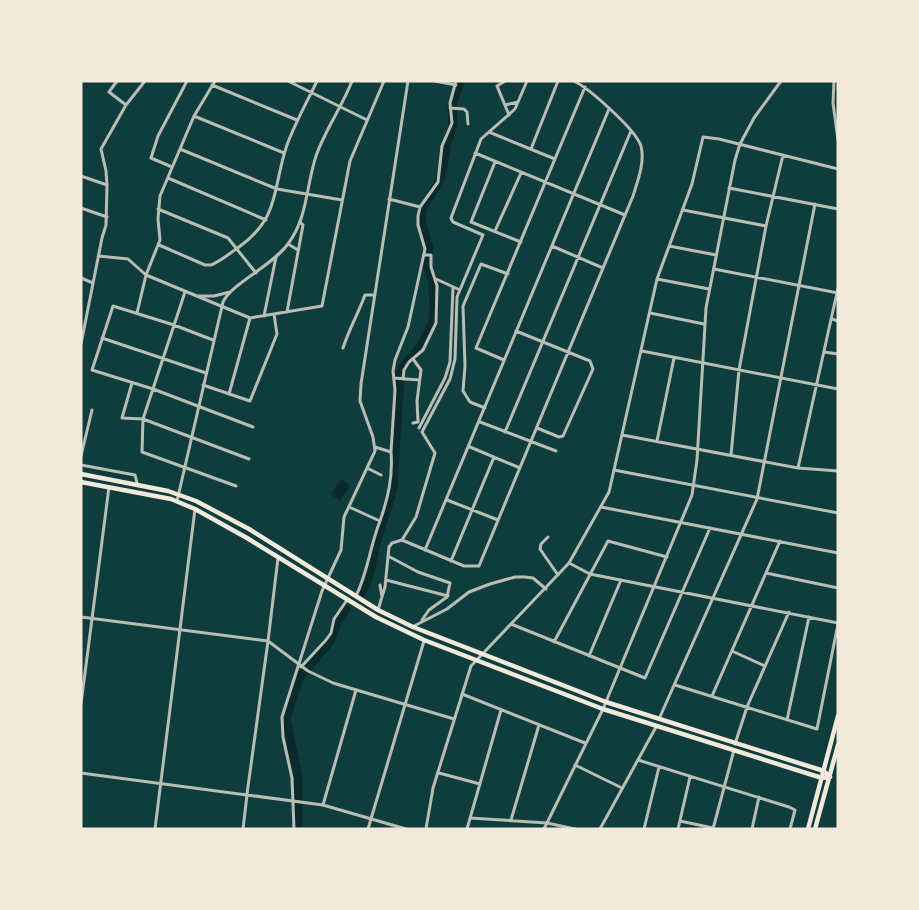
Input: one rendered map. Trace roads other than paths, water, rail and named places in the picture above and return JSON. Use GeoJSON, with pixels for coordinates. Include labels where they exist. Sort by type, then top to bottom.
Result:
{"type":"FeatureCollection","features":[{"type":"Feature","properties":{"kind":"main road"},"geometry":{"type":"LineString","coordinates":[[81,474],[137,483],[179,494],[225,515],[378,610],[413,627],[606,702],[824,771],[830,777]]}},
{"type":"Feature","properties":{"kind":"main road"},"geometry":{"type":"LineString","coordinates":[[81,482],[177,501],[195,509],[376,617],[424,640],[656,727],[822,778],[830,777]]}},
{"type":"Feature","properties":{"kind":"main road"},"geometry":{"type":"LineString","coordinates":[[808,829],[838,716]]}},
{"type":"Feature","properties":{"kind":"main road"},"geometry":{"type":"LineString","coordinates":[[815,829],[838,745]]}},
{"type":"Feature","properties":{"kind":"street"},"geometry":{"type":"LineString","coordinates":[[117,81],[109,92],[126,105]]}},
{"type":"Feature","properties":{"kind":"street"},"geometry":{"type":"LineString","coordinates":[[81,344],[107,217],[106,171],[101,149],[126,105],[145,81]]}},
{"type":"Feature","properties":{"kind":"street"},"geometry":{"type":"LineString","coordinates":[[172,167],[151,158],[158,136],[187,81]]}},
{"type":"Feature","properties":{"kind":"street"},"geometry":{"type":"LineString","coordinates":[[288,81],[367,120]]}},
{"type":"Feature","properties":{"kind":"street"},"geometry":{"type":"LineString","coordinates":[[159,245],[205,265],[217,262],[252,237],[266,220],[297,120],[317,81]]}},
{"type":"Feature","properties":{"kind":"street"},"geometry":{"type":"LineString","coordinates":[[177,501],[213,340],[225,298],[276,257],[288,244],[300,222],[318,150],[352,81]]}},
{"type":"Feature","properties":{"kind":"street"},"geometry":{"type":"LineString","coordinates":[[99,256],[128,259],[146,275],[250,318],[322,306],[350,161],[384,81]]}},
{"type":"Feature","properties":{"kind":"street"},"geometry":{"type":"LineString","coordinates":[[294,829],[292,778],[283,737],[282,717],[303,667],[324,586],[341,550],[343,522],[368,468],[375,447],[360,401],[374,295],[408,81]]}},
{"type":"Feature","properties":{"kind":"street"},"geometry":{"type":"LineString","coordinates":[[402,379],[404,370],[423,350],[436,323],[436,279],[427,258],[418,225],[420,207],[438,182],[442,146],[452,123],[451,108],[456,83],[435,81]]}},
{"type":"Feature","properties":{"kind":"street"},"geometry":{"type":"LineString","coordinates":[[505,81],[497,86],[510,116]]}},
{"type":"Feature","properties":{"kind":"street"},"geometry":{"type":"LineString","coordinates":[[402,540],[416,517],[435,453],[422,432],[450,379],[455,359],[457,297],[483,235],[453,222],[451,218],[481,139],[510,116],[519,102],[527,81]]}},
{"type":"Feature","properties":{"kind":"street"},"geometry":{"type":"LineString","coordinates":[[531,149],[558,81]]}},
{"type":"Feature","properties":{"kind":"street"},"geometry":{"type":"LineString","coordinates":[[376,617],[386,580],[388,555],[392,543],[402,540],[464,566],[479,566],[640,176],[640,143],[609,109],[585,87],[574,81]]}},
{"type":"Feature","properties":{"kind":"street"},"geometry":{"type":"LineString","coordinates":[[544,829],[603,709],[681,523],[694,486],[704,324],[729,188],[740,144],[754,118],[781,81]]}},
{"type":"Feature","properties":{"kind":"street"},"geometry":{"type":"LineString","coordinates":[[834,81],[833,103],[838,140]]}},
{"type":"Feature","properties":{"kind":"street"},"geometry":{"type":"LineString","coordinates":[[137,313],[146,275],[159,245],[160,196],[194,116],[213,83],[297,120]]}},
{"type":"Feature","properties":{"kind":"street"},"geometry":{"type":"LineString","coordinates":[[504,360],[476,348],[585,87]]}},
{"type":"Feature","properties":{"kind":"street"},"geometry":{"type":"LineString","coordinates":[[505,105],[519,102]]}},
{"type":"Feature","properties":{"kind":"street"},"geometry":{"type":"LineString","coordinates":[[451,108],[464,109],[467,112],[468,124]]}},
{"type":"Feature","properties":{"kind":"street"},"geometry":{"type":"LineString","coordinates":[[425,550],[470,447],[609,109]]}},
{"type":"Feature","properties":{"kind":"street"},"geometry":{"type":"LineString","coordinates":[[194,116],[285,153]]}},
{"type":"Feature","properties":{"kind":"street"},"geometry":{"type":"LineString","coordinates":[[505,432],[631,131]]}},
{"type":"Feature","properties":{"kind":"street"},"geometry":{"type":"LineString","coordinates":[[489,132],[555,159]]}},
{"type":"Feature","properties":{"kind":"street"},"geometry":{"type":"LineString","coordinates":[[426,829],[429,804],[454,719],[475,660],[570,562],[609,492],[657,279],[692,184],[703,137],[838,169]]}},
{"type":"Feature","properties":{"kind":"street"},"geometry":{"type":"LineString","coordinates":[[180,149],[277,189],[342,200]]}},
{"type":"Feature","properties":{"kind":"street"},"geometry":{"type":"LineString","coordinates":[[475,153],[625,215]]}},
{"type":"Feature","properties":{"kind":"street"},"geometry":{"type":"LineString","coordinates":[[731,455],[739,370],[772,196],[783,155]]}},
{"type":"Feature","properties":{"kind":"street"},"geometry":{"type":"LineString","coordinates":[[495,162],[471,222],[522,242]]}},
{"type":"Feature","properties":{"kind":"street"},"geometry":{"type":"LineString","coordinates":[[495,231],[520,172]]}},
{"type":"Feature","properties":{"kind":"street"},"geometry":{"type":"LineString","coordinates":[[81,176],[107,185]]}},
{"type":"Feature","properties":{"kind":"street"},"geometry":{"type":"LineString","coordinates":[[168,178],[266,220]]}},
{"type":"Feature","properties":{"kind":"street"},"geometry":{"type":"LineString","coordinates":[[729,188],[838,209]]}},
{"type":"Feature","properties":{"kind":"street"},"geometry":{"type":"LineString","coordinates":[[389,199],[420,207]]}},
{"type":"Feature","properties":{"kind":"street"},"geometry":{"type":"LineString","coordinates":[[659,720],[757,499],[815,204]]}},
{"type":"Feature","properties":{"kind":"street"},"geometry":{"type":"LineString","coordinates":[[81,209],[107,217]]}},
{"type":"Feature","properties":{"kind":"street"},"geometry":{"type":"LineString","coordinates":[[158,209],[228,238],[256,273]]}},
{"type":"Feature","properties":{"kind":"street"},"geometry":{"type":"LineString","coordinates":[[683,210],[766,226]]}},
{"type":"Feature","properties":{"kind":"street"},"geometry":{"type":"LineString","coordinates":[[287,312],[303,225],[300,222]]}},
{"type":"Feature","properties":{"kind":"street"},"geometry":{"type":"LineString","coordinates":[[288,244],[298,250]]}},
{"type":"Feature","properties":{"kind":"street"},"geometry":{"type":"LineString","coordinates":[[552,246],[603,268]]}},
{"type":"Feature","properties":{"kind":"street"},"geometry":{"type":"LineString","coordinates":[[669,246],[716,255]]}},
{"type":"Feature","properties":{"kind":"street"},"geometry":{"type":"LineString","coordinates":[[264,316],[276,257]]}},
{"type":"Feature","properties":{"kind":"street"},"geometry":{"type":"LineString","coordinates":[[356,596],[365,578],[372,543],[389,495],[393,470],[391,452],[395,360],[408,327],[427,258]]}},
{"type":"Feature","properties":{"kind":"street"},"geometry":{"type":"LineString","coordinates":[[485,408],[470,402],[464,391],[463,306],[481,264],[508,274]]}},
{"type":"Feature","properties":{"kind":"street"},"geometry":{"type":"LineString","coordinates":[[714,269],[838,293]]}},
{"type":"Feature","properties":{"kind":"street"},"geometry":{"type":"LineString","coordinates":[[81,278],[93,283]]}},
{"type":"Feature","properties":{"kind":"street"},"geometry":{"type":"LineString","coordinates":[[436,279],[460,290]]}},
{"type":"Feature","properties":{"kind":"street"},"geometry":{"type":"LineString","coordinates":[[657,279],[709,289]]}},
{"type":"Feature","properties":{"kind":"street"},"geometry":{"type":"LineString","coordinates":[[419,428],[445,378],[450,362],[453,287]]}},
{"type":"Feature","properties":{"kind":"street"},"geometry":{"type":"LineString","coordinates":[[798,468],[838,288]]}},
{"type":"Feature","properties":{"kind":"street"},"geometry":{"type":"LineString","coordinates":[[185,292],[209,297],[223,295],[234,290]]}},
{"type":"Feature","properties":{"kind":"street"},"geometry":{"type":"LineString","coordinates":[[185,292],[143,419],[142,452],[236,486]]}},
{"type":"Feature","properties":{"kind":"street"},"geometry":{"type":"LineString","coordinates":[[344,348],[351,325],[365,295],[374,295]]}},
{"type":"Feature","properties":{"kind":"street"},"geometry":{"type":"LineString","coordinates":[[213,340],[112,306],[92,370],[153,389],[253,427]]}},
{"type":"Feature","properties":{"kind":"street"},"geometry":{"type":"LineString","coordinates":[[650,313],[704,324]]}},
{"type":"Feature","properties":{"kind":"street"},"geometry":{"type":"LineString","coordinates":[[203,385],[250,401],[277,334],[274,314]]}},
{"type":"Feature","properties":{"kind":"street"},"geometry":{"type":"LineString","coordinates":[[229,394],[250,318]]}},
{"type":"Feature","properties":{"kind":"street"},"geometry":{"type":"LineString","coordinates":[[832,319],[838,321]]}},
{"type":"Feature","properties":{"kind":"street"},"geometry":{"type":"LineString","coordinates":[[516,331],[590,361],[593,369],[563,436],[560,437],[537,428]]}},
{"type":"Feature","properties":{"kind":"street"},"geometry":{"type":"LineString","coordinates":[[102,338],[206,373]]}},
{"type":"Feature","properties":{"kind":"street"},"geometry":{"type":"LineString","coordinates":[[642,351],[838,389]]}},
{"type":"Feature","properties":{"kind":"street"},"geometry":{"type":"LineString","coordinates":[[824,352],[838,354]]}},
{"type":"Feature","properties":{"kind":"street"},"geometry":{"type":"LineString","coordinates":[[657,441],[674,358]]}},
{"type":"Feature","properties":{"kind":"street"},"geometry":{"type":"LineString","coordinates":[[413,359],[421,370],[418,422],[413,423]]}},
{"type":"Feature","properties":{"kind":"street"},"geometry":{"type":"LineString","coordinates":[[395,378],[419,380]]}},
{"type":"Feature","properties":{"kind":"street"},"geometry":{"type":"LineString","coordinates":[[132,382],[122,418],[143,419],[249,459]]}},
{"type":"Feature","properties":{"kind":"street"},"geometry":{"type":"LineString","coordinates":[[81,456],[82,443],[92,410]]}},
{"type":"Feature","properties":{"kind":"street"},"geometry":{"type":"LineString","coordinates":[[480,422],[556,452]]}},
{"type":"Feature","properties":{"kind":"street"},"geometry":{"type":"LineString","coordinates":[[622,435],[798,468],[838,470]]}},
{"type":"Feature","properties":{"kind":"street"},"geometry":{"type":"LineString","coordinates":[[375,447],[391,452]]}},
{"type":"Feature","properties":{"kind":"street"},"geometry":{"type":"LineString","coordinates":[[470,447],[520,468]]}},
{"type":"Feature","properties":{"kind":"street"},"geometry":{"type":"LineString","coordinates":[[451,561],[494,457]]}},
{"type":"Feature","properties":{"kind":"street"},"geometry":{"type":"LineString","coordinates":[[81,465],[135,475],[137,483]]}},
{"type":"Feature","properties":{"kind":"street"},"geometry":{"type":"LineString","coordinates":[[368,468],[381,475]]}},
{"type":"Feature","properties":{"kind":"street"},"geometry":{"type":"LineString","coordinates":[[614,470],[838,513]]}},
{"type":"Feature","properties":{"kind":"street"},"geometry":{"type":"LineString","coordinates":[[81,704],[109,487]]}},
{"type":"Feature","properties":{"kind":"street"},"geometry":{"type":"LineString","coordinates":[[447,500],[498,520]]}},
{"type":"Feature","properties":{"kind":"street"},"geometry":{"type":"LineString","coordinates":[[349,507],[380,521]]}},
{"type":"Feature","properties":{"kind":"street"},"geometry":{"type":"LineString","coordinates":[[601,507],[838,553]]}},
{"type":"Feature","properties":{"kind":"street"},"geometry":{"type":"LineString","coordinates":[[154,829],[195,509]]}},
{"type":"Feature","properties":{"kind":"street"},"geometry":{"type":"LineString","coordinates":[[511,624],[645,678],[710,528]]}},
{"type":"Feature","properties":{"kind":"street"},"geometry":{"type":"LineString","coordinates":[[548,537],[541,544],[540,549],[558,576]]}},
{"type":"Feature","properties":{"kind":"street"},"geometry":{"type":"LineString","coordinates":[[554,642],[608,541],[667,557]]}},
{"type":"Feature","properties":{"kind":"street"},"geometry":{"type":"LineString","coordinates":[[712,696],[780,542]]}},
{"type":"Feature","properties":{"kind":"street"},"geometry":{"type":"LineString","coordinates":[[388,555],[418,572],[450,583],[448,596],[429,610],[421,621]]}},
{"type":"Feature","properties":{"kind":"street"},"geometry":{"type":"LineString","coordinates":[[243,829],[279,558]]}},
{"type":"Feature","properties":{"kind":"street"},"geometry":{"type":"LineString","coordinates":[[570,562],[590,574],[838,623],[817,729],[675,685]]}},
{"type":"Feature","properties":{"kind":"street"},"geometry":{"type":"LineString","coordinates":[[766,573],[838,588]]}},
{"type":"Feature","properties":{"kind":"street"},"geometry":{"type":"LineString","coordinates":[[413,627],[447,609],[469,592],[515,577],[533,578],[546,589]]}},
{"type":"Feature","properties":{"kind":"street"},"geometry":{"type":"LineString","coordinates":[[386,580],[448,596]]}},
{"type":"Feature","properties":{"kind":"street"},"geometry":{"type":"LineString","coordinates":[[589,656],[621,580]]}},
{"type":"Feature","properties":{"kind":"street"},"geometry":{"type":"LineString","coordinates":[[381,585],[382,598]]}},
{"type":"Feature","properties":{"kind":"street"},"geometry":{"type":"LineString","coordinates":[[303,667],[326,640],[334,619],[347,600]]}},
{"type":"Feature","properties":{"kind":"street"},"geometry":{"type":"LineString","coordinates":[[735,744],[747,707],[789,612]]}},
{"type":"Feature","properties":{"kind":"street"},"geometry":{"type":"LineString","coordinates":[[81,617],[268,641],[303,667],[333,683],[454,719]]}},
{"type":"Feature","properties":{"kind":"street"},"geometry":{"type":"LineString","coordinates":[[787,720],[809,617]]}},
{"type":"Feature","properties":{"kind":"street"},"geometry":{"type":"LineString","coordinates":[[368,829],[424,640]]}},
{"type":"Feature","properties":{"kind":"street"},"geometry":{"type":"LineString","coordinates":[[732,651],[765,666]]}},
{"type":"Feature","properties":{"kind":"street"},"geometry":{"type":"LineString","coordinates":[[323,805],[356,690]]}},
{"type":"Feature","properties":{"kind":"street"},"geometry":{"type":"LineString","coordinates":[[462,694],[585,743]]}},
{"type":"Feature","properties":{"kind":"street"},"geometry":{"type":"LineString","coordinates":[[467,829],[501,710]]}},
{"type":"Feature","properties":{"kind":"street"},"geometry":{"type":"LineString","coordinates":[[512,820],[539,725]]}},
{"type":"Feature","properties":{"kind":"street"},"geometry":{"type":"LineString","coordinates":[[600,829],[656,727]]}},
{"type":"Feature","properties":{"kind":"street"},"geometry":{"type":"LineString","coordinates":[[680,821],[713,828],[722,787],[734,750]]}},
{"type":"Feature","properties":{"kind":"street"},"geometry":{"type":"LineString","coordinates":[[638,760],[795,810],[790,829]]}},
{"type":"Feature","properties":{"kind":"street"},"geometry":{"type":"LineString","coordinates":[[575,765],[622,788]]}},
{"type":"Feature","properties":{"kind":"street"},"geometry":{"type":"LineString","coordinates":[[644,829],[658,767]]}},
{"type":"Feature","properties":{"kind":"street"},"geometry":{"type":"LineString","coordinates":[[439,772],[480,784]]}},
{"type":"Feature","properties":{"kind":"street"},"geometry":{"type":"LineString","coordinates":[[81,773],[300,801],[323,805],[406,829]]}},
{"type":"Feature","properties":{"kind":"street"},"geometry":{"type":"LineString","coordinates":[[678,829],[690,777]]}},
{"type":"Feature","properties":{"kind":"street"},"geometry":{"type":"LineString","coordinates":[[752,829],[759,797]]}},
{"type":"Feature","properties":{"kind":"street"},"geometry":{"type":"LineString","coordinates":[[470,818],[547,823],[575,829]]}},
{"type":"Feature","properties":{"kind":"water"},"geometry":{"type":"Polygon","coordinates":[[[341,479],[350,485],[340,501],[331,494],[341,479]]]}},
{"type":"Feature","properties":{"kind":"waterway"},"geometry":{"type":"LineString","coordinates":[[361,593],[369,577],[375,547],[393,487],[400,375],[403,367],[419,349],[432,325],[433,281],[426,263],[429,248],[421,221],[423,208],[441,178],[447,143],[453,125],[452,106],[460,81]]}},
{"type":"Feature","properties":{"kind":"waterway"},"geometry":{"type":"LineString","coordinates":[[298,829],[298,778],[286,718],[299,678],[330,641],[346,609]]}}]}
